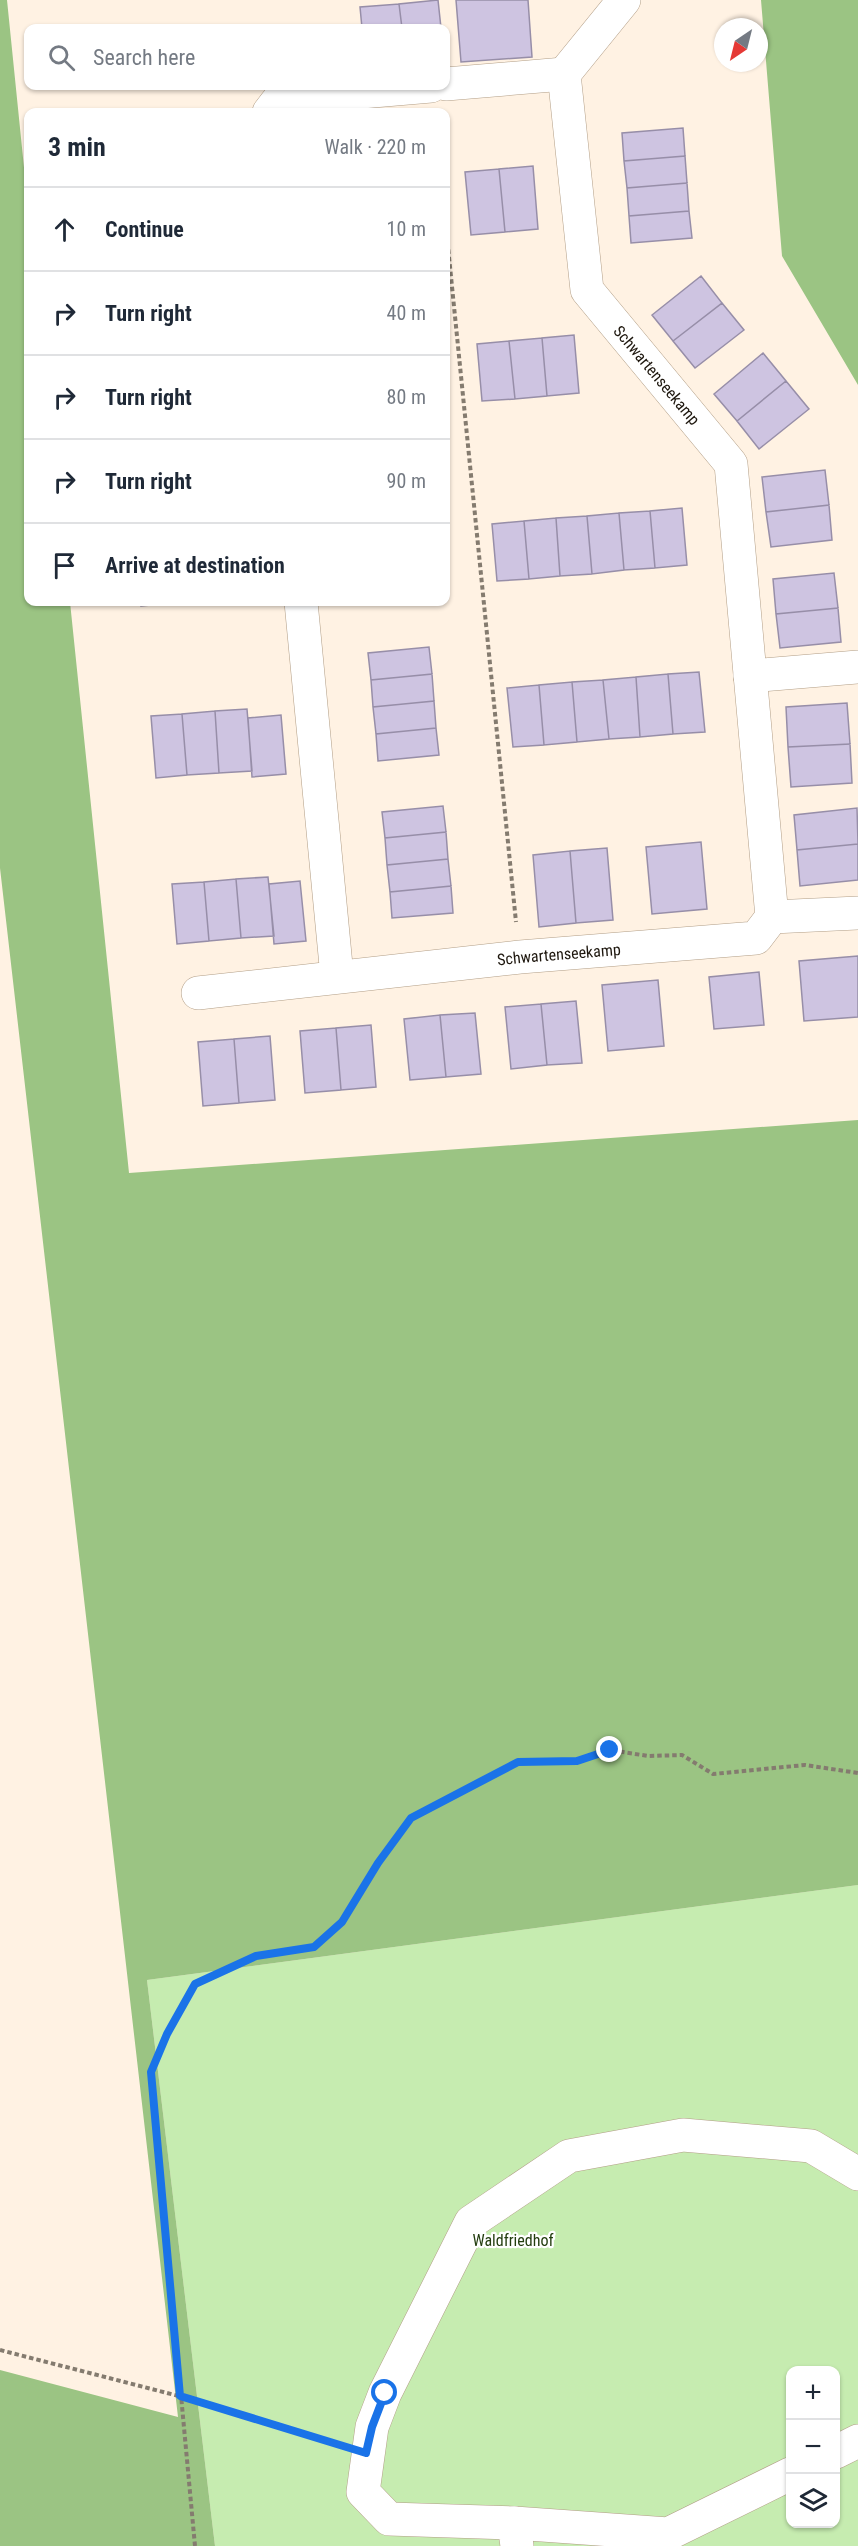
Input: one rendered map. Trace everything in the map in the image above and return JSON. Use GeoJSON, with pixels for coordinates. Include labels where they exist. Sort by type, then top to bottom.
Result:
{"type":"FeatureCollection","features":[{"type":"Feature","properties":{"kind":"street"},"geometry":{"type":"LineString","coordinates":[[450,84],[564,74],[624,0]]}},
{"type":"Feature","properties":{"kind":"street","name":"Schwartenseekamp"},"geometry":{"type":"LineString","coordinates":[[198,993],[520,957],[756,938],[772,917],[730,464],[587,290],[564,74]]}},
{"type":"Feature","properties":{"kind":"street"},"geometry":{"type":"LineString","coordinates":[[272,108],[279,99],[384,90]]}},
{"type":"Feature","properties":{"kind":"street"},"geometry":{"type":"LineString","coordinates":[[301,606],[337,976]]}},
{"type":"Feature","properties":{"kind":"street"},"geometry":{"type":"LineString","coordinates":[[750,676],[858,667]]}},
{"type":"Feature","properties":{"kind":"street"},"geometry":{"type":"LineString","coordinates":[[772,917],[858,913]]}},
{"type":"Feature","properties":{"kind":"street"},"geometry":{"type":"LineString","coordinates":[[786,2476],[668,2534],[516,2534],[389,2519],[363,2492],[366,2453],[372,2427],[385,2393],[471,2222],[569,2156],[683,2135],[811,2146],[858,2174]]}},
{"type":"Feature","properties":{"kind":"street"},"geometry":{"type":"LineString","coordinates":[[840,2450],[858,2441]]}},
{"type":"Feature","properties":{"kind":"path"},"geometry":{"type":"LineString","coordinates":[[450,266],[520,957]]}},
{"type":"Feature","properties":{"kind":"path"},"geometry":{"type":"LineString","coordinates":[[195,2546],[151,2072],[167,2034],[195,1984],[256,1956],[314,1947],[342,1922],[378,1863],[411,1818],[518,1762],[577,1761],[610,1750],[648,1756],[682,1755],[713,1774],[805,1765],[858,1773]]}},
{"type":"Feature","properties":{"kind":"path"},"geometry":{"type":"LineString","coordinates":[[0,2350],[180,2396],[366,2453]]}},
{"type":"Feature","properties":{"kind":"green space"},"geometry":{"type":"Polygon","coordinates":[[[0,0],[7,0],[24,168],[24,606],[70,606],[129,1173],[858,1120],[858,1885],[147,1980],[215,2546],[0,2546],[0,2370],[178,2417],[0,868],[0,0]]]}},
{"type":"Feature","properties":{"kind":"green space"},"geometry":{"type":"Polygon","coordinates":[[[761,0],[858,0],[858,385],[782,256],[767,72],[768,18],[762,18],[761,0]]]}},
{"type":"Feature","properties":{"kind":"green space","name":"Waldfriedhof"},"geometry":{"type":"Polygon","coordinates":[[[858,1885],[858,2546],[215,2546],[147,1980],[858,1885]]]}},
{"type":"Feature","properties":{"kind":"building"},"geometry":{"type":"Polygon","coordinates":[[[438,0],[441,24],[402,24],[399,4],[438,0]]]}},
{"type":"Feature","properties":{"kind":"building"},"geometry":{"type":"Polygon","coordinates":[[[456,0],[528,0],[532,57],[461,62],[456,0]]]}},
{"type":"Feature","properties":{"kind":"building"},"geometry":{"type":"Polygon","coordinates":[[[399,4],[402,24],[362,24],[360,7],[399,4]]]}},
{"type":"Feature","properties":{"kind":"building"},"geometry":{"type":"Polygon","coordinates":[[[683,128],[685,156],[624,161],[622,133],[683,128]]]}},
{"type":"Feature","properties":{"kind":"building"},"geometry":{"type":"Polygon","coordinates":[[[685,156],[687,183],[627,188],[624,161],[685,156]]]}},
{"type":"Feature","properties":{"kind":"building"},"geometry":{"type":"Polygon","coordinates":[[[533,166],[538,229],[505,232],[499,169],[533,166]]]}},
{"type":"Feature","properties":{"kind":"building"},"geometry":{"type":"Polygon","coordinates":[[[499,169],[505,232],[471,235],[465,172],[499,169]]]}},
{"type":"Feature","properties":{"kind":"building"},"geometry":{"type":"Polygon","coordinates":[[[687,183],[689,211],[629,216],[627,188],[687,183]]]}},
{"type":"Feature","properties":{"kind":"building"},"geometry":{"type":"Polygon","coordinates":[[[689,211],[692,238],[631,243],[629,216],[689,211]]]}},
{"type":"Feature","properties":{"kind":"building"},"geometry":{"type":"Polygon","coordinates":[[[701,276],[722,303],[673,341],[652,315],[701,276]]]}},
{"type":"Feature","properties":{"kind":"building"},"geometry":{"type":"Polygon","coordinates":[[[722,303],[744,330],[695,368],[673,341],[722,303]]]}},
{"type":"Feature","properties":{"kind":"building"},"geometry":{"type":"Polygon","coordinates":[[[574,335],[579,393],[547,396],[542,338],[574,335]]]}},
{"type":"Feature","properties":{"kind":"building"},"geometry":{"type":"Polygon","coordinates":[[[542,338],[547,396],[515,399],[509,341],[542,338]]]}},
{"type":"Feature","properties":{"kind":"building"},"geometry":{"type":"Polygon","coordinates":[[[509,341],[515,399],[482,401],[477,344],[509,341]]]}},
{"type":"Feature","properties":{"kind":"building"},"geometry":{"type":"Polygon","coordinates":[[[763,353],[786,381],[737,421],[714,394],[763,353]]]}},
{"type":"Feature","properties":{"kind":"building"},"geometry":{"type":"Polygon","coordinates":[[[786,381],[809,409],[759,449],[737,421],[786,381]]]}},
{"type":"Feature","properties":{"kind":"building"},"geometry":{"type":"Polygon","coordinates":[[[825,470],[829,505],[766,512],[762,477],[825,470]]]}},
{"type":"Feature","properties":{"kind":"building"},"geometry":{"type":"Polygon","coordinates":[[[829,505],[832,540],[771,547],[766,512],[829,505]]]}},
{"type":"Feature","properties":{"kind":"building"},"geometry":{"type":"Polygon","coordinates":[[[682,508],[687,565],[655,568],[650,511],[682,508]]]}},
{"type":"Feature","properties":{"kind":"building"},"geometry":{"type":"Polygon","coordinates":[[[650,511],[655,568],[624,570],[619,513],[650,511]]]}},
{"type":"Feature","properties":{"kind":"building"},"geometry":{"type":"Polygon","coordinates":[[[619,513],[624,570],[592,574],[587,516],[619,513]]]}},
{"type":"Feature","properties":{"kind":"building"},"geometry":{"type":"Polygon","coordinates":[[[587,516],[592,574],[560,576],[556,518],[587,516]]]}},
{"type":"Feature","properties":{"kind":"building"},"geometry":{"type":"Polygon","coordinates":[[[556,518],[560,576],[529,579],[524,521],[556,518]]]}},
{"type":"Feature","properties":{"kind":"building"},"geometry":{"type":"Polygon","coordinates":[[[524,521],[529,579],[497,581],[492,524],[524,521]]]}},
{"type":"Feature","properties":{"kind":"building"},"geometry":{"type":"Polygon","coordinates":[[[834,573],[838,608],[776,614],[773,579],[834,573]]]}},
{"type":"Feature","properties":{"kind":"building"},"geometry":{"type":"Polygon","coordinates":[[[838,608],[841,642],[780,648],[776,614],[838,608]]]}},
{"type":"Feature","properties":{"kind":"building"},"geometry":{"type":"Polygon","coordinates":[[[429,647],[432,674],[371,680],[368,653],[429,647]]]}},
{"type":"Feature","properties":{"kind":"building"},"geometry":{"type":"Polygon","coordinates":[[[699,672],[705,732],[673,734],[668,674],[699,672]]]}},
{"type":"Feature","properties":{"kind":"building"},"geometry":{"type":"Polygon","coordinates":[[[432,674],[434,701],[373,707],[371,680],[432,674]]]}},
{"type":"Feature","properties":{"kind":"building"},"geometry":{"type":"Polygon","coordinates":[[[668,674],[673,734],[640,737],[636,677],[668,674]]]}},
{"type":"Feature","properties":{"kind":"building"},"geometry":{"type":"Polygon","coordinates":[[[636,677],[640,737],[609,739],[603,680],[636,677]]]}},
{"type":"Feature","properties":{"kind":"building"},"geometry":{"type":"Polygon","coordinates":[[[603,680],[609,739],[577,742],[572,682],[603,680]]]}},
{"type":"Feature","properties":{"kind":"building"},"geometry":{"type":"Polygon","coordinates":[[[572,682],[577,742],[544,745],[539,685],[572,682]]]}},
{"type":"Feature","properties":{"kind":"building"},"geometry":{"type":"Polygon","coordinates":[[[539,685],[544,745],[513,747],[507,688],[539,685]]]}},
{"type":"Feature","properties":{"kind":"building"},"geometry":{"type":"Polygon","coordinates":[[[434,701],[436,728],[376,734],[373,707],[434,701]]]}},
{"type":"Feature","properties":{"kind":"building"},"geometry":{"type":"Polygon","coordinates":[[[847,703],[850,744],[788,747],[786,707],[847,703]]]}},
{"type":"Feature","properties":{"kind":"building"},"geometry":{"type":"Polygon","coordinates":[[[247,709],[252,771],[219,773],[215,711],[247,709]]]}},
{"type":"Feature","properties":{"kind":"building"},"geometry":{"type":"Polygon","coordinates":[[[215,711],[219,773],[187,775],[182,714],[215,711]]]}},
{"type":"Feature","properties":{"kind":"building"},"geometry":{"type":"Polygon","coordinates":[[[182,714],[187,775],[156,778],[151,716],[182,714]]]}},
{"type":"Feature","properties":{"kind":"building"},"geometry":{"type":"Polygon","coordinates":[[[281,715],[286,774],[252,777],[248,718],[281,715]]]}},
{"type":"Feature","properties":{"kind":"building"},"geometry":{"type":"Polygon","coordinates":[[[436,728],[439,755],[378,761],[376,734],[436,728]]]}},
{"type":"Feature","properties":{"kind":"building"},"geometry":{"type":"Polygon","coordinates":[[[850,744],[852,783],[791,787],[788,747],[850,744]]]}},
{"type":"Feature","properties":{"kind":"building"},"geometry":{"type":"Polygon","coordinates":[[[443,806],[446,832],[385,838],[382,812],[443,806]]]}},
{"type":"Feature","properties":{"kind":"building"},"geometry":{"type":"Polygon","coordinates":[[[857,808],[858,844],[797,850],[794,815],[857,808]]]}},
{"type":"Feature","properties":{"kind":"building"},"geometry":{"type":"Polygon","coordinates":[[[446,832],[448,859],[387,865],[385,838],[446,832]]]}},
{"type":"Feature","properties":{"kind":"building"},"geometry":{"type":"Polygon","coordinates":[[[701,842],[707,909],[652,914],[646,847],[701,842]]]}},
{"type":"Feature","properties":{"kind":"building"},"geometry":{"type":"Polygon","coordinates":[[[858,844],[858,880],[800,886],[797,850],[858,844]]]}},
{"type":"Feature","properties":{"kind":"building"},"geometry":{"type":"Polygon","coordinates":[[[607,848],[613,920],[576,923],[570,851],[607,848]]]}},
{"type":"Feature","properties":{"kind":"building"},"geometry":{"type":"Polygon","coordinates":[[[570,851],[576,923],[539,927],[533,855],[570,851]]]}},
{"type":"Feature","properties":{"kind":"building"},"geometry":{"type":"Polygon","coordinates":[[[448,859],[451,886],[390,892],[387,865],[448,859]]]}},
{"type":"Feature","properties":{"kind":"building"},"geometry":{"type":"Polygon","coordinates":[[[268,877],[274,936],[241,938],[236,879],[268,877]]]}},
{"type":"Feature","properties":{"kind":"building"},"geometry":{"type":"Polygon","coordinates":[[[236,879],[241,938],[209,941],[204,882],[236,879]]]}},
{"type":"Feature","properties":{"kind":"building"},"geometry":{"type":"Polygon","coordinates":[[[300,881],[306,941],[274,944],[269,884],[300,881]]]}},
{"type":"Feature","properties":{"kind":"building"},"geometry":{"type":"Polygon","coordinates":[[[204,882],[209,941],[177,944],[172,884],[204,882]]]}},
{"type":"Feature","properties":{"kind":"building"},"geometry":{"type":"Polygon","coordinates":[[[451,886],[453,913],[392,918],[390,892],[451,886]]]}},
{"type":"Feature","properties":{"kind":"building"},"geometry":{"type":"Polygon","coordinates":[[[858,956],[858,1017],[804,1021],[799,961],[858,956]]]}},
{"type":"Feature","properties":{"kind":"building"},"geometry":{"type":"Polygon","coordinates":[[[759,972],[764,1025],[714,1029],[709,977],[759,972]]]}},
{"type":"Feature","properties":{"kind":"building"},"geometry":{"type":"Polygon","coordinates":[[[658,980],[664,1046],[608,1051],[602,985],[658,980]]]}},
{"type":"Feature","properties":{"kind":"building"},"geometry":{"type":"Polygon","coordinates":[[[576,1001],[582,1063],[547,1065],[541,1004],[576,1001]]]}},
{"type":"Feature","properties":{"kind":"building"},"geometry":{"type":"Polygon","coordinates":[[[541,1004],[547,1065],[511,1069],[505,1007],[541,1004]]]}},
{"type":"Feature","properties":{"kind":"building"},"geometry":{"type":"Polygon","coordinates":[[[475,1013],[481,1074],[446,1077],[440,1015],[475,1013]]]}},
{"type":"Feature","properties":{"kind":"building"},"geometry":{"type":"Polygon","coordinates":[[[440,1015],[446,1077],[410,1080],[404,1019],[440,1015]]]}},
{"type":"Feature","properties":{"kind":"building"},"geometry":{"type":"Polygon","coordinates":[[[371,1025],[376,1087],[341,1090],[336,1028],[371,1025]]]}},
{"type":"Feature","properties":{"kind":"building"},"geometry":{"type":"Polygon","coordinates":[[[336,1028],[341,1090],[305,1093],[300,1031],[336,1028]]]}},
{"type":"Feature","properties":{"kind":"building"},"geometry":{"type":"Polygon","coordinates":[[[270,1036],[275,1100],[239,1103],[234,1039],[270,1036]]]}},
{"type":"Feature","properties":{"kind":"building"},"geometry":{"type":"Polygon","coordinates":[[[234,1039],[239,1103],[203,1106],[198,1042],[234,1039]]]}},
{"type":"Feature","properties":{"kind":"route"},"geometry":{"type":"LineString","coordinates":[[385,2393],[372,2427],[366,2453],[180,2396],[151,2072],[167,2034],[195,1984],[256,1956],[314,1947],[342,1922],[378,1863],[411,1818],[518,1762],[577,1761],[610,1750]]}}]}
